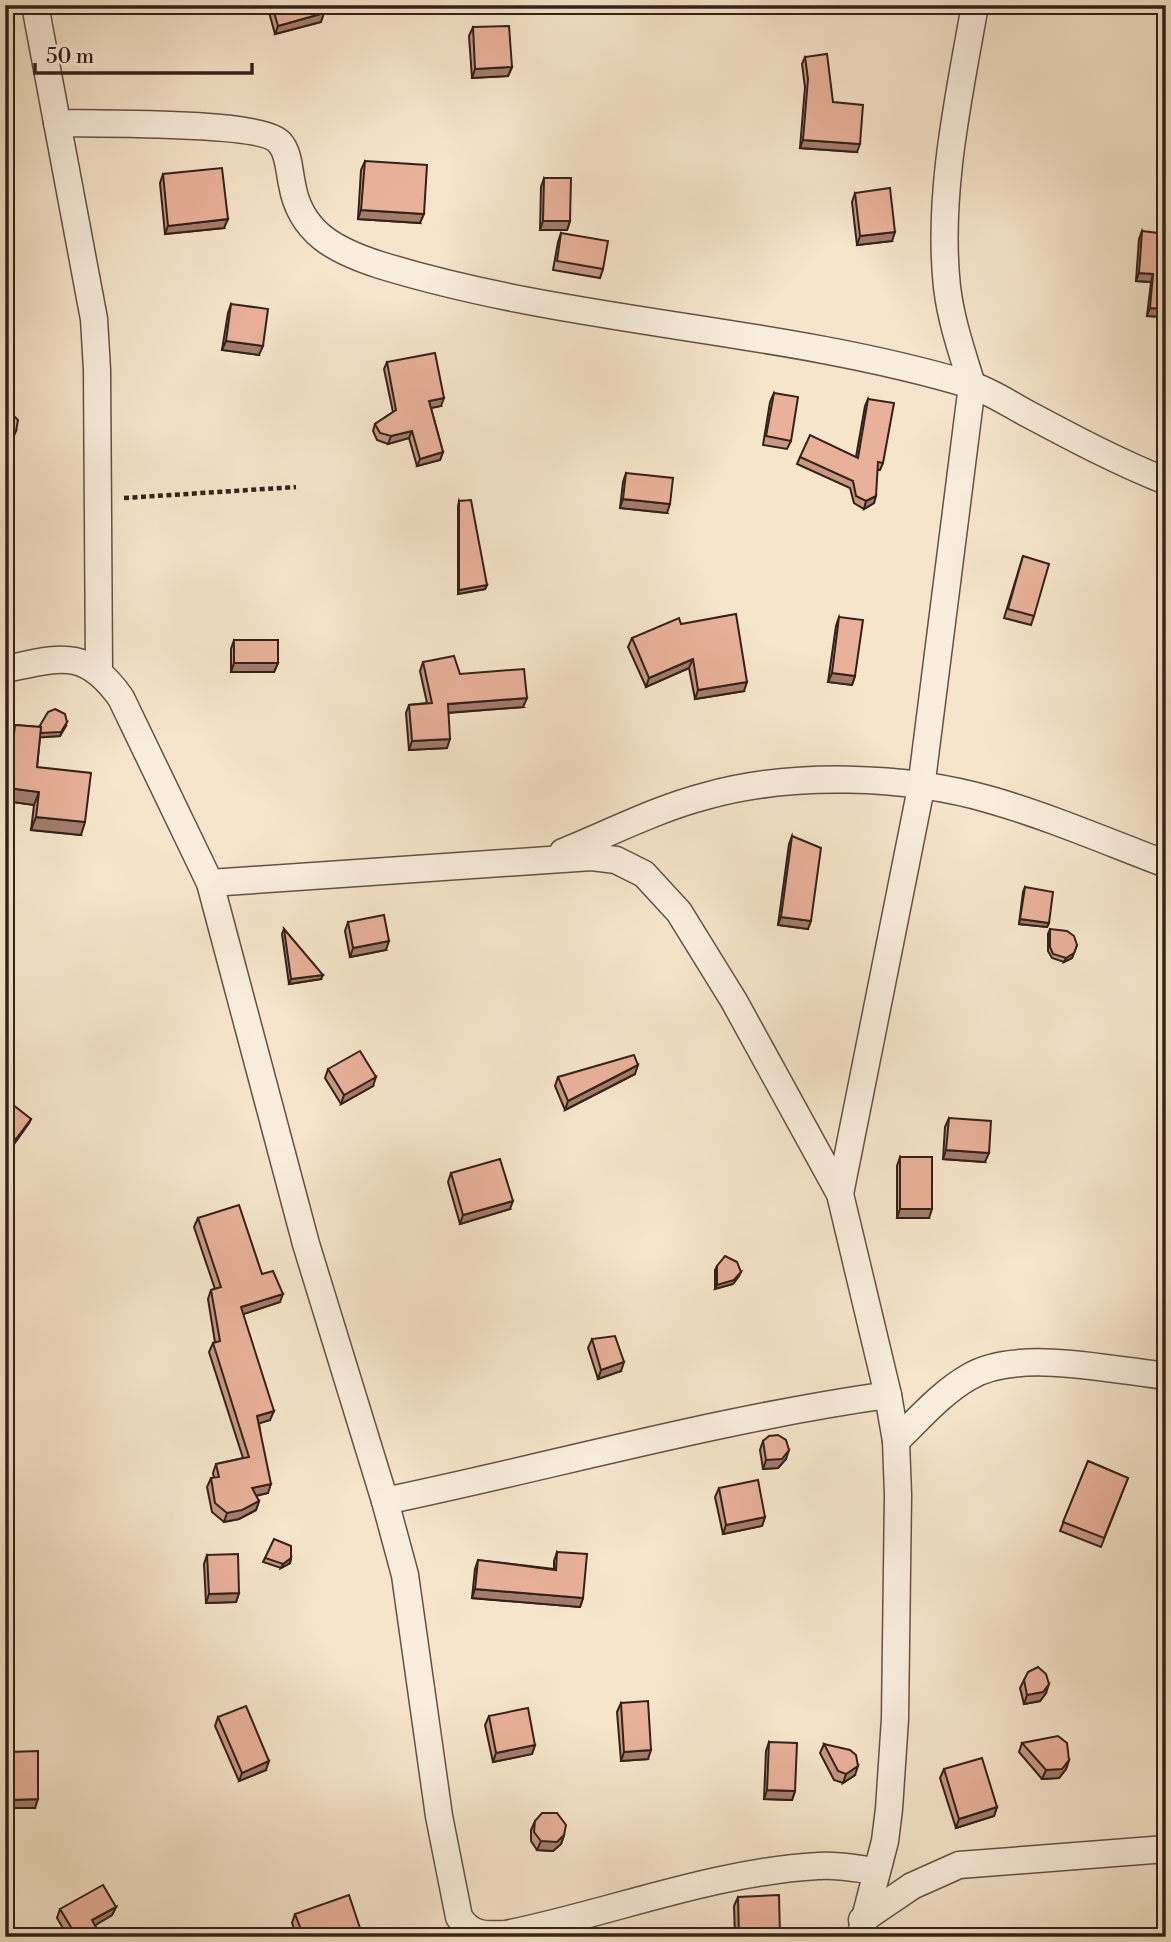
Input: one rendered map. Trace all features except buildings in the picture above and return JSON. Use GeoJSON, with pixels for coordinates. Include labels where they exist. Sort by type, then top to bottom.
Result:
{"type":"FeatureCollection","features":[{"type":"Feature","properties":{"kind":"street"},"geometry":{"type":"LineString","coordinates":[[36,5],[94,319],[97,370],[99,670]]}},
{"type":"Feature","properties":{"kind":"street"},"geometry":{"type":"LineString","coordinates":[[840,1194],[921,788],[972,385],[953,325],[947,286],[945,237],[960,92],[975,5]]}},
{"type":"Feature","properties":{"kind":"street"},"geometry":{"type":"LineString","coordinates":[[57,123],[254,130],[280,142],[287,158],[295,203],[303,219],[330,243],[379,264],[473,290],[866,358],[972,385],[1081,442],[1166,481]]}},
{"type":"Feature","properties":{"kind":"street"},"geometry":{"type":"LineString","coordinates":[[5,669],[67,659],[99,670],[121,698],[210,883],[306,1244],[405,1575],[439,1816],[459,1917],[466,1927],[487,1935],[506,1934],[776,1870],[822,1865],[877,1871]]}},
{"type":"Feature","properties":{"kind":"street"},"geometry":{"type":"LineString","coordinates":[[545,860],[664,808],[720,793],[819,780],[873,781],[991,800],[1166,864]]}},
{"type":"Feature","properties":{"kind":"street"},"geometry":{"type":"LineString","coordinates":[[210,883],[592,857],[617,860],[644,874],[679,912],[734,1001],[840,1194],[888,1395],[896,1441],[895,1719],[888,1819],[861,1928]]}},
{"type":"Feature","properties":{"kind":"street"},"geometry":{"type":"LineString","coordinates":[[896,1441],[945,1392],[970,1375],[992,1367],[1024,1364],[1071,1365],[1166,1376]]}},
{"type":"Feature","properties":{"kind":"street"},"geometry":{"type":"LineString","coordinates":[[385,1502],[512,1475],[743,1419],[888,1395]]}},
{"type":"Feature","properties":{"kind":"street"},"geometry":{"type":"LineString","coordinates":[[861,1928],[912,1886],[958,1865],[1166,1849]]}},
{"type":"Feature","properties":{"kind":"path"},"geometry":{"type":"LineString","coordinates":[[113,499],[296,487]]}}]}
